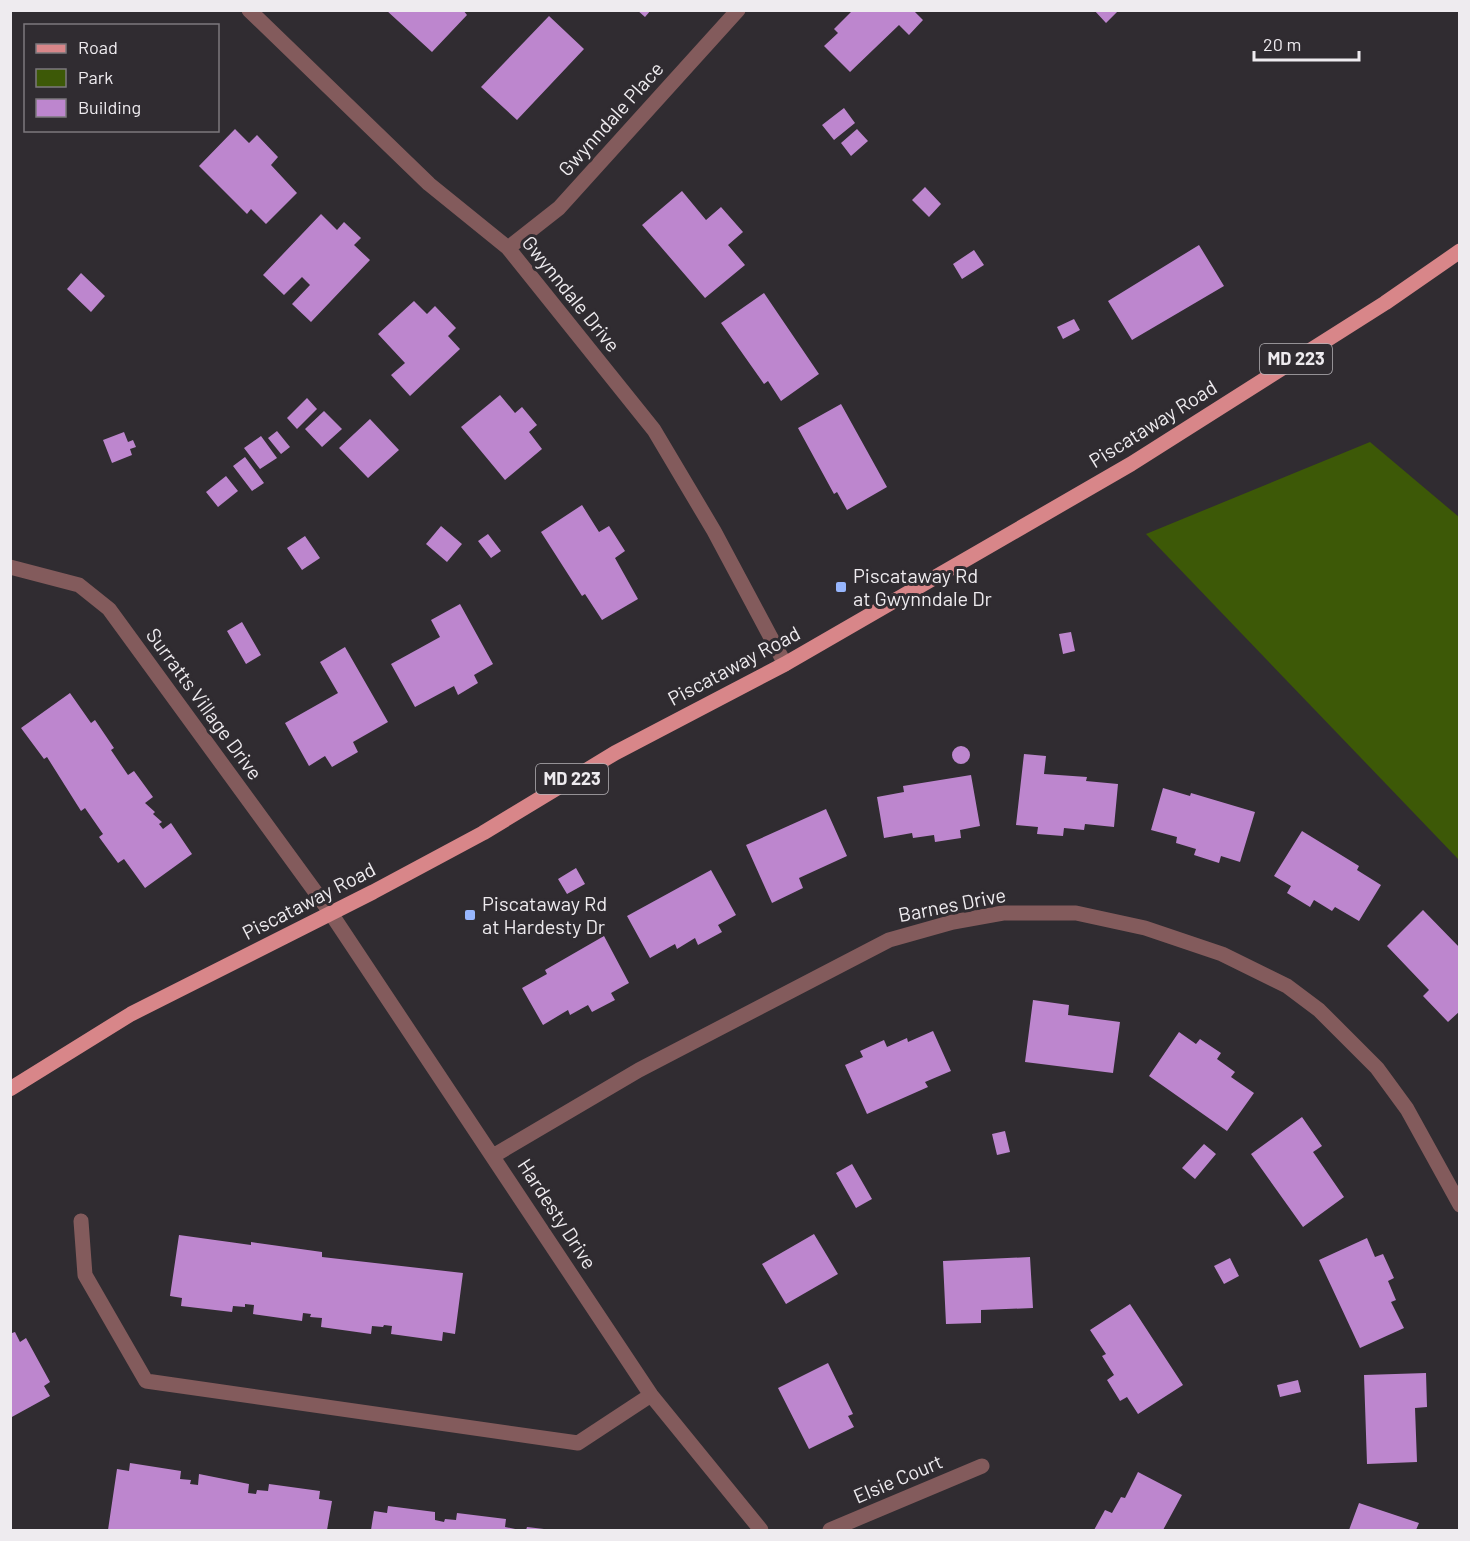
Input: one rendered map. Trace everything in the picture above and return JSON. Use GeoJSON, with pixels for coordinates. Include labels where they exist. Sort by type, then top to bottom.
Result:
{"type":"FeatureCollection","features":[{"type":"Feature","properties":{"kind":"main road","name":"Piscataway Road"},"geometry":{"type":"LineString","coordinates":[[10,1089],[131,1014],[483,833],[615,753],[784,664],[1131,464],[1384,303],[1460,250]]}},
{"type":"Feature","properties":{"kind":"street","name":"Gwynndale Drive"},"geometry":{"type":"LineString","coordinates":[[249,10],[429,184],[508,248],[654,430],[714,531],[784,664]]}},
{"type":"Feature","properties":{"kind":"street","name":"Gwynndale Place"},"geometry":{"type":"LineString","coordinates":[[508,248],[559,208],[738,10]]}},
{"type":"Feature","properties":{"kind":"street","name":"Surratts Village Drive"},"geometry":{"type":"LineString","coordinates":[[10,567],[79,585],[108,609],[330,912]]}},
{"type":"Feature","properties":{"kind":"street","name":"Hardesty Drive"},"geometry":{"type":"LineString","coordinates":[[330,912],[651,1395],[761,1530]]}},
{"type":"Feature","properties":{"kind":"street","name":"Barnes Drive"},"geometry":{"type":"LineString","coordinates":[[493,1156],[639,1070],[889,940],[953,922],[1003,913],[1076,913],[1144,928],[1222,954],[1287,986],[1319,1010],[1377,1068],[1407,1109],[1460,1205]]}},
{"type":"Feature","properties":{"kind":"street"},"geometry":{"type":"LineString","coordinates":[[81,1221],[85,1275],[146,1381],[578,1443],[651,1395]]}},
{"type":"Feature","properties":{"kind":"street","name":"Elsie Court"},"geometry":{"type":"LineString","coordinates":[[830,1530],[982,1466]]}},
{"type":"Feature","properties":{"kind":"green space"},"geometry":{"type":"Polygon","coordinates":[[[1370,442],[1459,517],[1459,860],[1146,534],[1370,442]]]}},
{"type":"Feature","properties":{"kind":"building"},"geometry":{"type":"Polygon","coordinates":[[[386,10],[463,10],[467,15],[432,52],[386,10]]]}},
{"type":"Feature","properties":{"kind":"building"},"geometry":{"type":"Polygon","coordinates":[[[637,10],[651,10],[645,17],[637,10]]]}},
{"type":"Feature","properties":{"kind":"building"},"geometry":{"type":"Polygon","coordinates":[[[853,10],[913,10],[923,20],[909,35],[899,25],[850,72],[824,46],[838,33],[834,29],[853,10]]]}},
{"type":"Feature","properties":{"kind":"building"},"geometry":{"type":"Polygon","coordinates":[[[1094,10],[1119,10],[1106,23],[1094,10]]]}},
{"type":"Feature","properties":{"kind":"building"},"geometry":{"type":"Polygon","coordinates":[[[549,16],[584,49],[517,120],[481,87],[549,16]]]}},
{"type":"Feature","properties":{"kind":"building"},"geometry":{"type":"Polygon","coordinates":[[[844,108],[855,123],[834,140],[822,125],[844,108]]]}},
{"type":"Feature","properties":{"kind":"building"},"geometry":{"type":"Polygon","coordinates":[[[235,129],[249,143],[257,135],[278,157],[271,165],[297,193],[266,224],[251,209],[247,214],[199,166],[235,129]]]}},
{"type":"Feature","properties":{"kind":"building"},"geometry":{"type":"Polygon","coordinates":[[[857,129],[868,141],[851,156],[841,143],[857,129]]]}},
{"type":"Feature","properties":{"kind":"building"},"geometry":{"type":"Polygon","coordinates":[[[925,187],[941,204],[929,217],[912,200],[925,187]]]}},
{"type":"Feature","properties":{"kind":"building"},"geometry":{"type":"Polygon","coordinates":[[[682,191],[706,220],[721,207],[743,232],[728,245],[745,265],[705,298],[642,225],[682,191]]]}},
{"type":"Feature","properties":{"kind":"building"},"geometry":{"type":"Polygon","coordinates":[[[321,214],[337,230],[344,222],[361,238],[354,245],[370,260],[311,322],[292,304],[310,285],[302,277],[284,295],[263,275],[321,214]]]}},
{"type":"Feature","properties":{"kind":"building"},"geometry":{"type":"Polygon","coordinates":[[[1199,245],[1224,286],[1132,340],[1108,301],[1199,245]]]}},
{"type":"Feature","properties":{"kind":"building"},"geometry":{"type":"Polygon","coordinates":[[[974,250],[984,265],[962,279],[953,264],[974,250]]]}},
{"type":"Feature","properties":{"kind":"building"},"geometry":{"type":"Polygon","coordinates":[[[81,273],[105,296],[91,312],[67,289],[81,273]]]}},
{"type":"Feature","properties":{"kind":"building"},"geometry":{"type":"Polygon","coordinates":[[[764,293],[819,374],[781,401],[768,381],[764,384],[721,323],[764,293]]]}},
{"type":"Feature","properties":{"kind":"building"},"geometry":{"type":"Polygon","coordinates":[[[414,301],[427,314],[435,306],[456,328],[448,336],[460,349],[410,396],[391,375],[405,363],[378,334],[414,301]]]}},
{"type":"Feature","properties":{"kind":"building"},"geometry":{"type":"Polygon","coordinates":[[[1074,319],[1080,330],[1063,339],[1057,327],[1074,319]]]}},
{"type":"Feature","properties":{"kind":"building"},"geometry":{"type":"Polygon","coordinates":[[[500,395],[515,413],[522,407],[537,425],[529,432],[542,449],[505,480],[461,427],[500,395]]]}},
{"type":"Feature","properties":{"kind":"building"},"geometry":{"type":"Polygon","coordinates":[[[307,398],[317,409],[297,429],[287,418],[307,398]]]}},
{"type":"Feature","properties":{"kind":"building"},"geometry":{"type":"Polygon","coordinates":[[[841,404],[887,487],[847,510],[837,492],[834,494],[798,428],[841,404]]]}},
{"type":"Feature","properties":{"kind":"building"},"geometry":{"type":"Polygon","coordinates":[[[324,411],[342,429],[322,447],[305,429],[324,411]]]}},
{"type":"Feature","properties":{"kind":"building"},"geometry":{"type":"Polygon","coordinates":[[[370,419],[399,450],[368,478],[339,448],[370,419]]]}},
{"type":"Feature","properties":{"kind":"building"},"geometry":{"type":"Polygon","coordinates":[[[277,431],[290,447],[281,454],[268,438],[277,431]]]}},
{"type":"Feature","properties":{"kind":"building"},"geometry":{"type":"Polygon","coordinates":[[[124,432],[128,442],[133,440],[136,447],[130,449],[132,455],[112,463],[103,440],[124,432]]]}},
{"type":"Feature","properties":{"kind":"building"},"geometry":{"type":"Polygon","coordinates":[[[261,436],[277,458],[260,469],[244,448],[261,436]]]}},
{"type":"Feature","properties":{"kind":"building"},"geometry":{"type":"Polygon","coordinates":[[[245,457],[264,483],[252,491],[233,466],[245,457]]]}},
{"type":"Feature","properties":{"kind":"building"},"geometry":{"type":"Polygon","coordinates":[[[226,476],[238,491],[218,507],[206,492],[226,476]]]}},
{"type":"Feature","properties":{"kind":"building"},"geometry":{"type":"Polygon","coordinates":[[[582,505],[599,532],[609,526],[625,551],[615,558],[638,599],[602,620],[585,594],[582,596],[541,532],[582,505]]]}},
{"type":"Feature","properties":{"kind":"building"},"geometry":{"type":"Polygon","coordinates":[[[441,526],[462,544],[447,562],[426,544],[441,526]]]}},
{"type":"Feature","properties":{"kind":"building"},"geometry":{"type":"Polygon","coordinates":[[[488,534],[501,551],[491,558],[478,541],[488,534]]]}},
{"type":"Feature","properties":{"kind":"building"},"geometry":{"type":"Polygon","coordinates":[[[305,536],[320,558],[302,570],[287,548],[305,536]]]}},
{"type":"Feature","properties":{"kind":"building"},"geometry":{"type":"Polygon","coordinates":[[[460,604],[493,664],[474,675],[478,683],[458,695],[454,686],[415,707],[391,664],[440,637],[431,620],[460,604]]]}},
{"type":"Feature","properties":{"kind":"building"},"geometry":{"type":"Polygon","coordinates":[[[242,622],[261,655],[246,664],[227,631],[242,622]]]}},
{"type":"Feature","properties":{"kind":"building"},"geometry":{"type":"Polygon","coordinates":[[[1071,632],[1075,651],[1063,654],[1059,634],[1071,632]]]}},
{"type":"Feature","properties":{"kind":"building"},"geometry":{"type":"Polygon","coordinates":[[[345,647],[388,722],[353,742],[358,752],[332,767],[325,756],[309,766],[285,723],[338,693],[320,662],[345,647]]]}},
{"type":"Feature","properties":{"kind":"building"},"geometry":{"type":"Polygon","coordinates":[[[70,693],[91,723],[95,720],[114,748],[111,750],[128,775],[134,771],[153,797],[145,803],[162,822],[159,824],[163,829],[171,823],[192,854],[145,888],[124,859],[118,863],[99,837],[103,834],[85,808],[81,811],[47,757],[44,759],[21,728],[70,693]]]}},
{"type":"Feature","properties":{"kind":"building"},"geometry":{"type":"Polygon","coordinates":[[[961,746],[967,749],[970,755],[967,761],[961,764],[955,761],[952,755],[955,749],[961,746]]]}},
{"type":"Feature","properties":{"kind":"building"},"geometry":{"type":"Polygon","coordinates":[[[1024,754],[1046,756],[1044,774],[1087,777],[1086,781],[1118,784],[1114,827],[1085,824],[1084,830],[1064,828],[1063,836],[1037,834],[1038,827],[1016,825],[1024,754]]]}},
{"type":"Feature","properties":{"kind":"building"},"geometry":{"type":"Polygon","coordinates":[[[971,775],[980,826],[960,830],[961,838],[935,842],[934,835],[913,838],[912,833],[884,838],[877,797],[904,792],[903,786],[971,775]]]}},
{"type":"Feature","properties":{"kind":"building"},"geometry":{"type":"Polygon","coordinates":[[[1163,788],[1190,796],[1191,793],[1255,812],[1240,862],[1221,856],[1219,863],[1194,855],[1196,849],[1176,843],[1177,837],[1151,830],[1163,788]]]}},
{"type":"Feature","properties":{"kind":"building"},"geometry":{"type":"Polygon","coordinates":[[[826,809],[847,856],[799,878],[803,888],[772,903],[746,845],[826,809]]]}},
{"type":"Feature","properties":{"kind":"building"},"geometry":{"type":"Polygon","coordinates":[[[1302,831],[1359,866],[1357,870],[1381,885],[1359,921],[1335,907],[1332,911],[1314,900],[1310,907],[1287,893],[1291,886],[1274,876],[1302,831]]]}},
{"type":"Feature","properties":{"kind":"building"},"geometry":{"type":"Polygon","coordinates":[[[576,868],[585,884],[567,894],[558,879],[576,868]]]}},
{"type":"Feature","properties":{"kind":"building"},"geometry":{"type":"Polygon","coordinates":[[[711,870],[736,915],[718,925],[722,932],[698,945],[695,938],[677,949],[675,944],[650,958],[627,916],[711,870]]]}},
{"type":"Feature","properties":{"kind":"building"},"geometry":{"type":"Polygon","coordinates":[[[1423,910],[1460,948],[1460,1011],[1448,1022],[1423,996],[1429,990],[1387,946],[1423,910]]]}},
{"type":"Feature","properties":{"kind":"building"},"geometry":{"type":"Polygon","coordinates":[[[604,936],[629,983],[611,993],[615,1000],[592,1012],[588,1005],[570,1015],[568,1010],[543,1025],[522,988],[547,974],[545,970],[604,936]]]}},
{"type":"Feature","properties":{"kind":"building"},"geometry":{"type":"Polygon","coordinates":[[[1033,1000],[1069,1005],[1068,1015],[1120,1022],[1113,1073],[1025,1062],[1033,1000]]]}},
{"type":"Feature","properties":{"kind":"building"},"geometry":{"type":"Polygon","coordinates":[[[933,1031],[951,1071],[925,1082],[928,1087],[867,1114],[845,1065],[863,1057],[860,1051],[884,1040],[887,1047],[907,1038],[908,1042],[933,1031]]]}},
{"type":"Feature","properties":{"kind":"building"},"geometry":{"type":"Polygon","coordinates":[[[1179,1032],[1196,1044],[1200,1039],[1221,1053],[1217,1059],[1235,1072],[1231,1077],[1254,1093],[1227,1131],[1149,1076],[1179,1032]]]}},
{"type":"Feature","properties":{"kind":"building"},"geometry":{"type":"Polygon","coordinates":[[[1302,1117],[1322,1146],[1313,1152],[1344,1197],[1303,1227],[1251,1154],[1302,1117]]]}},
{"type":"Feature","properties":{"kind":"building"},"geometry":{"type":"Polygon","coordinates":[[[1005,1131],[1010,1152],[997,1155],[992,1134],[1005,1131]]]}},
{"type":"Feature","properties":{"kind":"building"},"geometry":{"type":"Polygon","coordinates":[[[1204,1144],[1216,1154],[1195,1179],[1182,1168],[1204,1144]]]}},
{"type":"Feature","properties":{"kind":"building"},"geometry":{"type":"Polygon","coordinates":[[[852,1164],[872,1199],[856,1208],[836,1173],[852,1164]]]}},
{"type":"Feature","properties":{"kind":"building"},"geometry":{"type":"Polygon","coordinates":[[[814,1234],[838,1274],[786,1304],[762,1264],[814,1234]]]}},
{"type":"Feature","properties":{"kind":"building"},"geometry":{"type":"Polygon","coordinates":[[[179,1235],[322,1252],[322,1257],[463,1273],[455,1334],[443,1332],[442,1341],[391,1334],[392,1326],[384,1325],[383,1327],[372,1326],[371,1334],[321,1327],[322,1318],[310,1317],[311,1314],[303,1313],[302,1321],[253,1314],[254,1305],[233,1306],[232,1312],[181,1306],[182,1298],[170,1296],[179,1235]]]}},
{"type":"Feature","properties":{"kind":"building"},"geometry":{"type":"Polygon","coordinates":[[[1367,1238],[1375,1257],[1383,1254],[1394,1278],[1388,1281],[1396,1300],[1391,1302],[1404,1328],[1360,1348],[1319,1260],[1367,1238]]]}},
{"type":"Feature","properties":{"kind":"building"},"geometry":{"type":"Polygon","coordinates":[[[1030,1257],[1033,1308],[981,1310],[981,1323],[946,1324],[943,1261],[1030,1257]]]}},
{"type":"Feature","properties":{"kind":"building"},"geometry":{"type":"Polygon","coordinates":[[[1230,1258],[1239,1276],[1224,1284],[1214,1266],[1230,1258]]]}},
{"type":"Feature","properties":{"kind":"building"},"geometry":{"type":"Polygon","coordinates":[[[1130,1304],[1183,1385],[1138,1414],[1127,1397],[1120,1401],[1107,1380],[1114,1375],[1102,1356],[1106,1354],[1090,1330],[1130,1304]]]}},
{"type":"Feature","properties":{"kind":"building"},"geometry":{"type":"Polygon","coordinates":[[[10,1330],[12,1333],[15,1332],[20,1342],[26,1338],[50,1382],[44,1386],[50,1396],[10,1418],[10,1330]]]}},
{"type":"Feature","properties":{"kind":"building"},"geometry":{"type":"Polygon","coordinates":[[[828,1363],[853,1414],[848,1416],[854,1427],[809,1449],[778,1388],[828,1363]]]}},
{"type":"Feature","properties":{"kind":"building"},"geometry":{"type":"Polygon","coordinates":[[[1426,1373],[1427,1407],[1415,1408],[1417,1462],[1367,1464],[1364,1375],[1426,1373]]]}},
{"type":"Feature","properties":{"kind":"building"},"geometry":{"type":"Polygon","coordinates":[[[1298,1380],[1301,1392],[1280,1397],[1277,1385],[1298,1380]]]}},
{"type":"Feature","properties":{"kind":"building"},"geometry":{"type":"Polygon","coordinates":[[[130,1463],[181,1471],[180,1479],[191,1480],[190,1484],[198,1485],[199,1474],[249,1484],[248,1493],[256,1494],[257,1490],[268,1491],[269,1484],[320,1491],[319,1499],[332,1501],[327,1530],[108,1530],[117,1469],[129,1471],[130,1463]]]}},
{"type":"Feature","properties":{"kind":"building"},"geometry":{"type":"Polygon","coordinates":[[[1138,1472],[1182,1495],[1163,1530],[1094,1530],[1105,1510],[1112,1513],[1121,1497],[1125,1498],[1138,1472]]]}},
{"type":"Feature","properties":{"kind":"building"},"geometry":{"type":"Polygon","coordinates":[[[1359,1503],[1419,1523],[1416,1530],[1349,1530],[1359,1503]]]}},
{"type":"Feature","properties":{"kind":"building"},"geometry":{"type":"Polygon","coordinates":[[[388,1506],[435,1512],[435,1520],[444,1522],[445,1519],[456,1520],[457,1513],[506,1519],[505,1527],[520,1530],[371,1530],[374,1511],[387,1513],[388,1506]]]}},
{"type":"Feature","properties":{"kind":"building"},"geometry":{"type":"Polygon","coordinates":[[[527,1527],[544,1529],[544,1530],[526,1530],[527,1527]]]}},
{"type":"Feature","properties":{"kind":"place","name":"Piscataway Rd at Gwynndale Dr"},"geometry":{"type":"Point","coordinates":[841,587]}},
{"type":"Feature","properties":{"kind":"place","name":"Piscataway Rd at Hardesty Dr"},"geometry":{"type":"Point","coordinates":[470,915]}}]}
